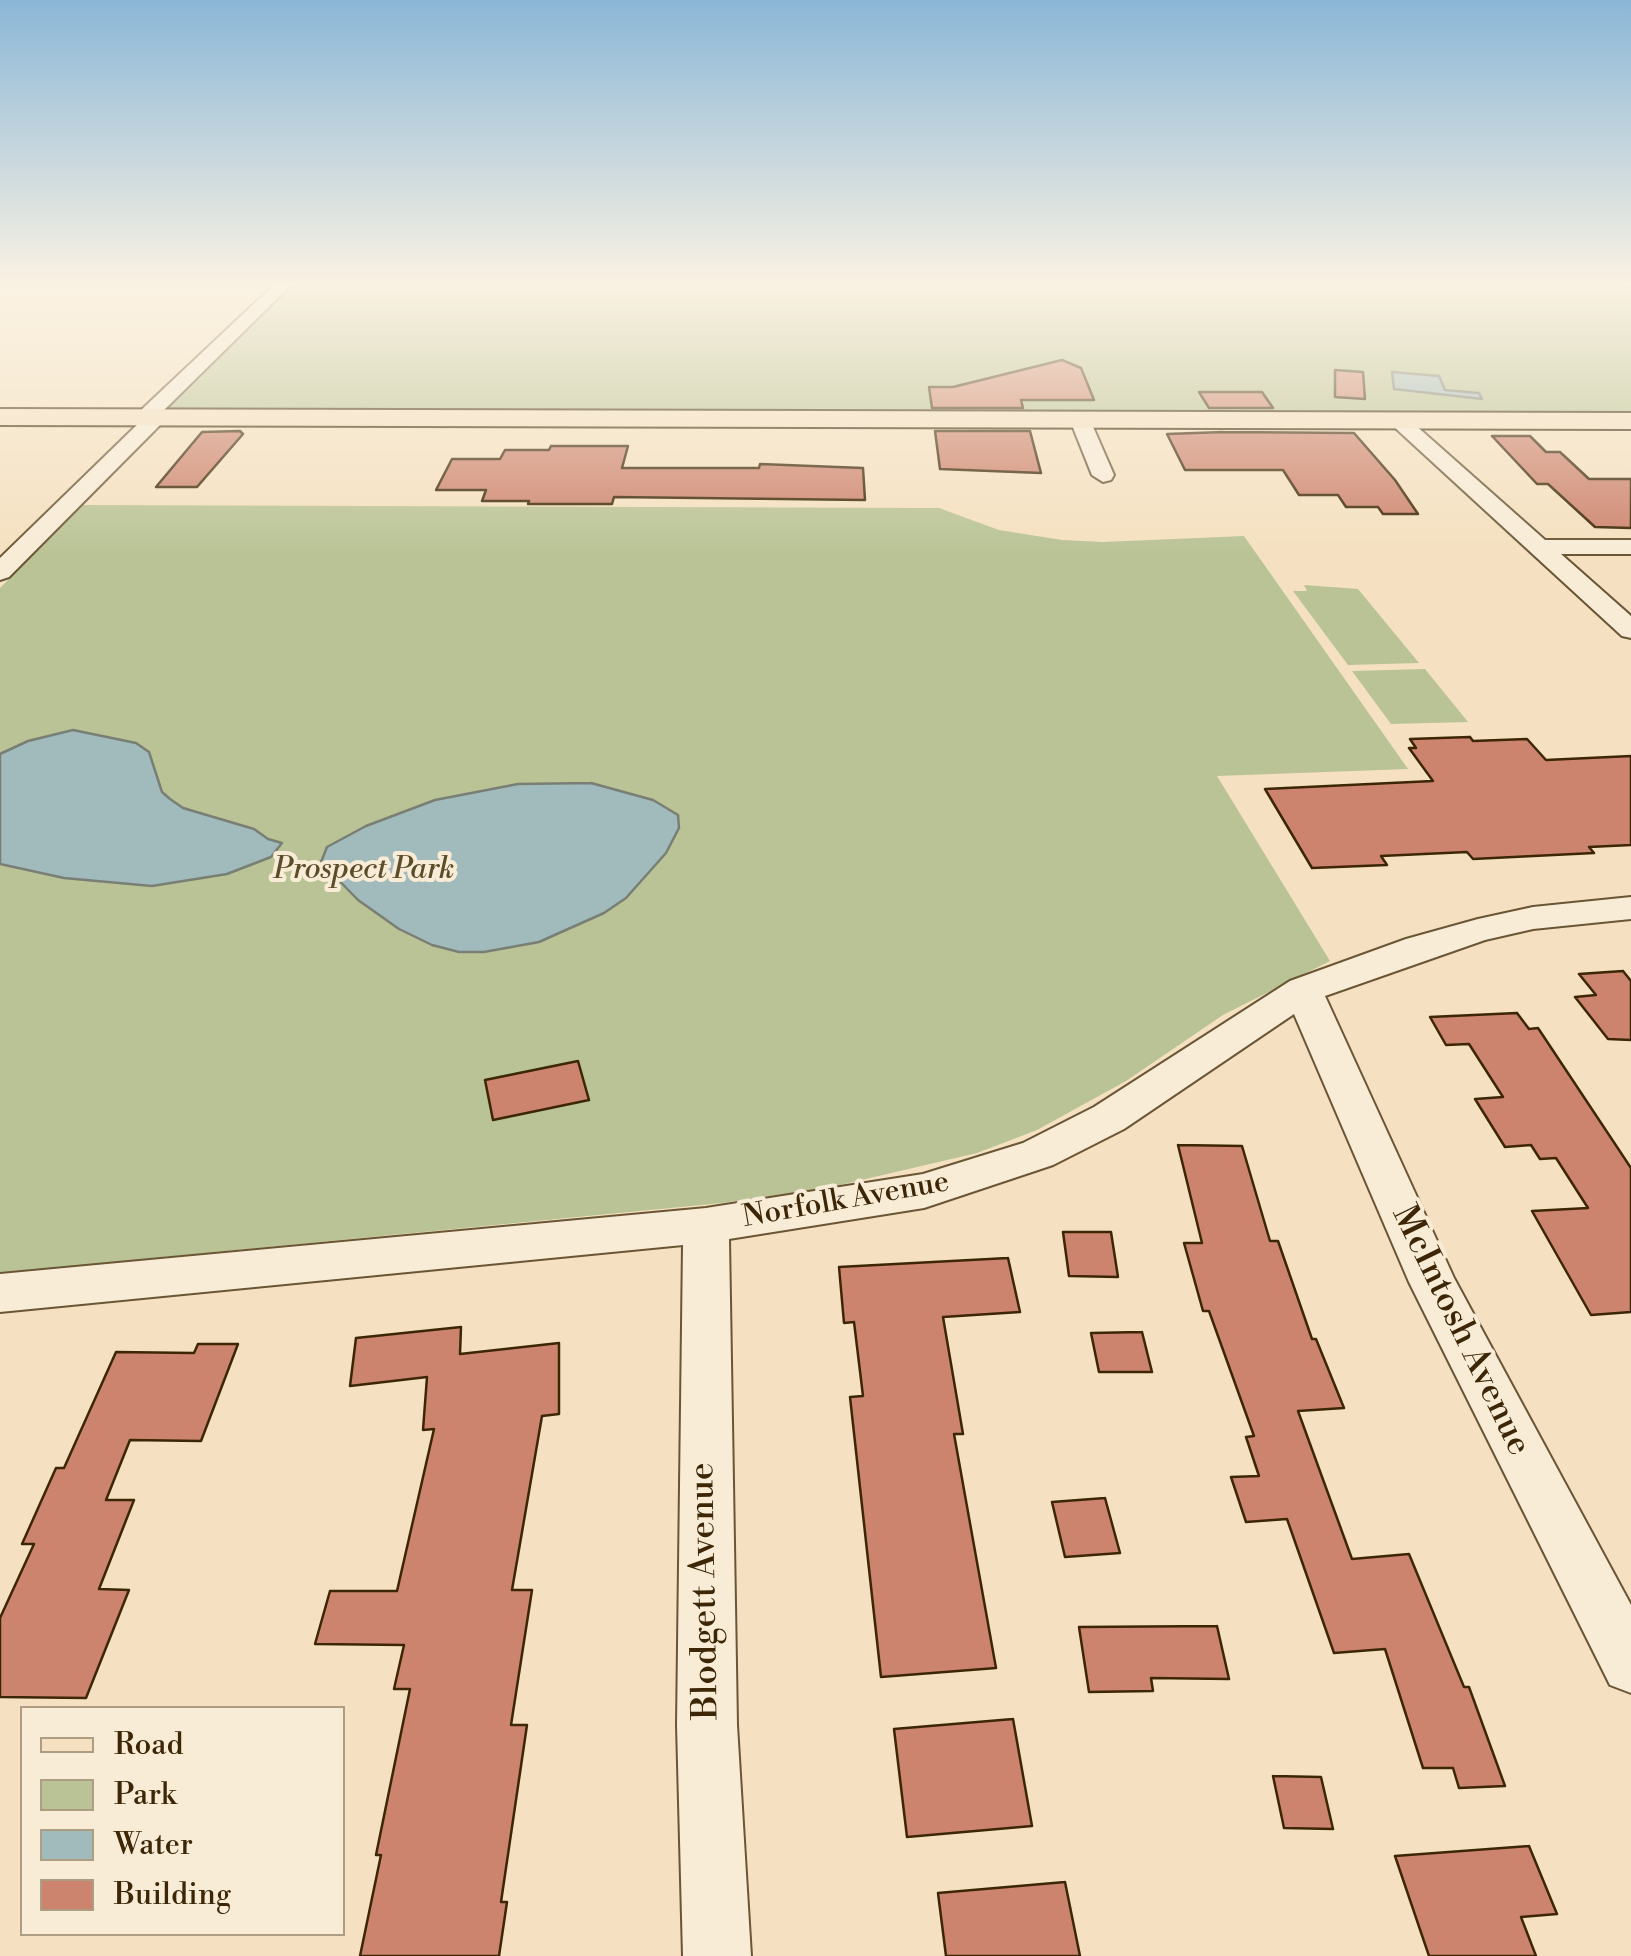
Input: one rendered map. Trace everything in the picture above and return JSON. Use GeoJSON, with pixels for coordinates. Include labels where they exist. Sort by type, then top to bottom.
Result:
{"type":"FeatureCollection","features":[{"type":"Feature","properties":{"kind":"main road"},"geometry":{"type":"LineString","coordinates":[[0,417],[1631,421]]}},
{"type":"Feature","properties":{"kind":"street"},"geometry":{"type":"LineString","coordinates":[[0,572],[193,375]]}},
{"type":"Feature","properties":{"kind":"street"},"geometry":{"type":"LineString","coordinates":[[1080,420],[1102,475]]}},
{"type":"Feature","properties":{"kind":"street"},"geometry":{"type":"LineString","coordinates":[[1398,420],[1631,630]]}},
{"type":"Feature","properties":{"kind":"street"},"geometry":{"type":"LineString","coordinates":[[1541,547],[1631,547]]}},
{"type":"Feature","properties":{"kind":"street","name":"Norfolk Avenue"},"geometry":{"type":"LineString","coordinates":[[0,1293],[706,1225],[924,1191],[1038,1154],[1109,1118],[1302,990],[1418,946],[1478,930],[1533,918],[1631,908]]}},
{"type":"Feature","properties":{"kind":"street","name":"McIntosh Avenue"},"geometry":{"type":"LineString","coordinates":[[1302,990],[1432,1282],[1631,1664]]}},
{"type":"Feature","properties":{"kind":"street","name":"Blodgett Avenue"},"geometry":{"type":"LineString","coordinates":[[706,1225],[708,1726],[717,1956]]}},
{"type":"Feature","properties":{"kind":"green space"},"geometry":{"type":"Polygon","coordinates":[[[201,375],[1631,375],[1631,417],[166,410],[201,375]]]}},
{"type":"Feature","properties":{"kind":"green space","name":"Prospect Park"},"geometry":{"type":"Polygon","coordinates":[[[83,505],[939,508],[999,530],[1062,540],[1244,536],[1408,769],[1217,776],[1330,961],[1223,1015],[1126,1081],[1037,1130],[977,1153],[827,1188],[722,1203],[0,1273],[0,588],[83,505]]]}},
{"type":"Feature","properties":{"kind":"green space"},"geometry":{"type":"Polygon","coordinates":[[[1304,585],[1358,589],[1419,663],[1348,665],[1293,591],[1307,591],[1304,585]]]}},
{"type":"Feature","properties":{"kind":"green space"},"geometry":{"type":"Polygon","coordinates":[[[1425,669],[1468,722],[1391,724],[1352,671],[1425,669]]]}},
{"type":"Feature","properties":{"kind":"water"},"geometry":{"type":"Polygon","coordinates":[[[1392,375],[1439,376],[1445,390],[1479,393],[1482,399],[1394,389],[1392,375]]]}},
{"type":"Feature","properties":{"kind":"water"},"geometry":{"type":"Polygon","coordinates":[[[73,730],[136,743],[149,752],[162,792],[183,808],[254,829],[282,843],[271,857],[227,874],[152,886],[64,878],[0,864],[0,754],[28,741],[73,730]]]}},
{"type":"Feature","properties":{"kind":"water"},"geometry":{"type":"Polygon","coordinates":[[[591,783],[653,800],[678,815],[679,828],[666,853],[626,898],[604,913],[539,942],[484,952],[459,952],[432,945],[399,929],[358,900],[321,862],[327,847],[366,826],[435,800],[518,784],[591,783]]]}},
{"type":"Feature","properties":{"kind":"building"},"geometry":{"type":"Polygon","coordinates":[[[1000,375],[1084,375],[1094,400],[1021,400],[1023,408],[932,408],[929,387],[953,387],[1000,375]]]}},
{"type":"Feature","properties":{"kind":"building"},"geometry":{"type":"Polygon","coordinates":[[[1335,375],[1363,375],[1365,399],[1335,397],[1335,375]]]}},
{"type":"Feature","properties":{"kind":"building"},"geometry":{"type":"Polygon","coordinates":[[[1199,392],[1262,392],[1273,408],[1209,408],[1199,392]]]}},
{"type":"Feature","properties":{"kind":"building"},"geometry":{"type":"Polygon","coordinates":[[[935,431],[1030,431],[1041,473],[940,469],[935,431]]]}},
{"type":"Feature","properties":{"kind":"building"},"geometry":{"type":"Polygon","coordinates":[[[202,432],[243,434],[197,487],[156,487],[202,432]]]}},
{"type":"Feature","properties":{"kind":"building"},"geometry":{"type":"Polygon","coordinates":[[[1354,433],[1395,480],[1418,514],[1383,514],[1378,507],[1346,507],[1338,495],[1299,495],[1283,470],[1185,470],[1167,434],[1354,433]]]}},
{"type":"Feature","properties":{"kind":"building"},"geometry":{"type":"Polygon","coordinates":[[[1492,436],[1530,436],[1546,452],[1560,452],[1589,479],[1631,479],[1631,528],[1595,527],[1548,484],[1537,484],[1492,436]]]}},
{"type":"Feature","properties":{"kind":"building"},"geometry":{"type":"Polygon","coordinates":[[[551,446],[628,446],[622,468],[759,468],[760,464],[863,468],[865,500],[614,497],[612,504],[528,504],[529,501],[482,501],[486,490],[436,490],[452,459],[500,459],[505,450],[549,450],[551,446]]]}},
{"type":"Feature","properties":{"kind":"building"},"geometry":{"type":"Polygon","coordinates":[[[1470,737],[1473,741],[1527,739],[1546,760],[1631,756],[1631,845],[1589,847],[1594,853],[1473,859],[1467,852],[1381,856],[1387,865],[1312,868],[1265,789],[1433,781],[1409,748],[1416,748],[1410,739],[1470,737]]]}},
{"type":"Feature","properties":{"kind":"building"},"geometry":{"type":"Polygon","coordinates":[[[1623,971],[1631,981],[1631,1040],[1608,1039],[1575,997],[1596,995],[1579,974],[1623,971]]]}},
{"type":"Feature","properties":{"kind":"building"},"geometry":{"type":"Polygon","coordinates":[[[1517,1013],[1529,1029],[1538,1028],[1631,1168],[1631,1312],[1591,1315],[1532,1211],[1588,1208],[1556,1158],[1540,1159],[1531,1145],[1505,1147],[1475,1099],[1503,1097],[1469,1044],[1446,1045],[1430,1017],[1517,1013]]]}},
{"type":"Feature","properties":{"kind":"building"},"geometry":{"type":"Polygon","coordinates":[[[578,1061],[589,1100],[493,1120],[485,1080],[578,1061]]]}},
{"type":"Feature","properties":{"kind":"building"},"geometry":{"type":"Polygon","coordinates":[[[1178,1145],[1242,1146],[1270,1241],[1278,1241],[1312,1339],[1316,1339],[1344,1408],[1298,1411],[1352,1559],[1409,1554],[1464,1687],[1469,1687],[1505,1786],[1459,1788],[1453,1768],[1423,1768],[1385,1649],[1334,1653],[1287,1519],[1246,1522],[1231,1477],[1259,1476],[1246,1437],[1254,1436],[1209,1311],[1203,1311],[1184,1243],[1202,1243],[1178,1145]]]}},
{"type":"Feature","properties":{"kind":"building"},"geometry":{"type":"Polygon","coordinates":[[[1063,1232],[1111,1232],[1118,1277],[1069,1276],[1063,1232]]]}},
{"type":"Feature","properties":{"kind":"building"},"geometry":{"type":"Polygon","coordinates":[[[1008,1258],[1020,1312],[943,1317],[963,1434],[954,1434],[996,1668],[881,1677],[850,1397],[863,1396],[854,1322],[844,1323],[839,1267],[1008,1258]]]}},
{"type":"Feature","properties":{"kind":"building"},"geometry":{"type":"Polygon","coordinates":[[[461,1327],[460,1354],[559,1343],[559,1414],[542,1416],[512,1590],[532,1590],[511,1725],[527,1725],[501,1902],[507,1902],[499,1956],[360,1956],[410,1689],[394,1689],[404,1645],[315,1644],[330,1591],[397,1591],[434,1429],[423,1430],[427,1377],[350,1386],[356,1338],[461,1327]]]}},
{"type":"Feature","properties":{"kind":"building"},"geometry":{"type":"Polygon","coordinates":[[[1142,1332],[1152,1372],[1099,1372],[1091,1333],[1142,1332]]]}},
{"type":"Feature","properties":{"kind":"building"},"geometry":{"type":"Polygon","coordinates":[[[198,1344],[238,1344],[201,1441],[130,1440],[106,1500],[134,1500],[99,1589],[129,1590],[86,1698],[0,1697],[0,1618],[34,1544],[22,1544],[56,1468],[64,1468],[116,1352],[194,1353],[198,1344]]]}},
{"type":"Feature","properties":{"kind":"building"},"geometry":{"type":"Polygon","coordinates":[[[1105,1498],[1120,1553],[1065,1557],[1052,1502],[1105,1498]]]}},
{"type":"Feature","properties":{"kind":"building"},"geometry":{"type":"Polygon","coordinates":[[[1217,1626],[1229,1679],[1151,1678],[1153,1691],[1089,1692],[1079,1627],[1217,1626]]]}},
{"type":"Feature","properties":{"kind":"building"},"geometry":{"type":"Polygon","coordinates":[[[1013,1719],[1032,1826],[907,1837],[894,1729],[1013,1719]]]}},
{"type":"Feature","properties":{"kind":"building"},"geometry":{"type":"Polygon","coordinates":[[[1273,1776],[1321,1777],[1333,1829],[1284,1828],[1273,1776]]]}},
{"type":"Feature","properties":{"kind":"building"},"geometry":{"type":"Polygon","coordinates":[[[1529,1846],[1557,1914],[1521,1917],[1536,1956],[1429,1956],[1395,1856],[1529,1846]]]}},
{"type":"Feature","properties":{"kind":"building"},"geometry":{"type":"Polygon","coordinates":[[[1065,1882],[1080,1956],[946,1956],[938,1893],[1065,1882]]]}}]}
